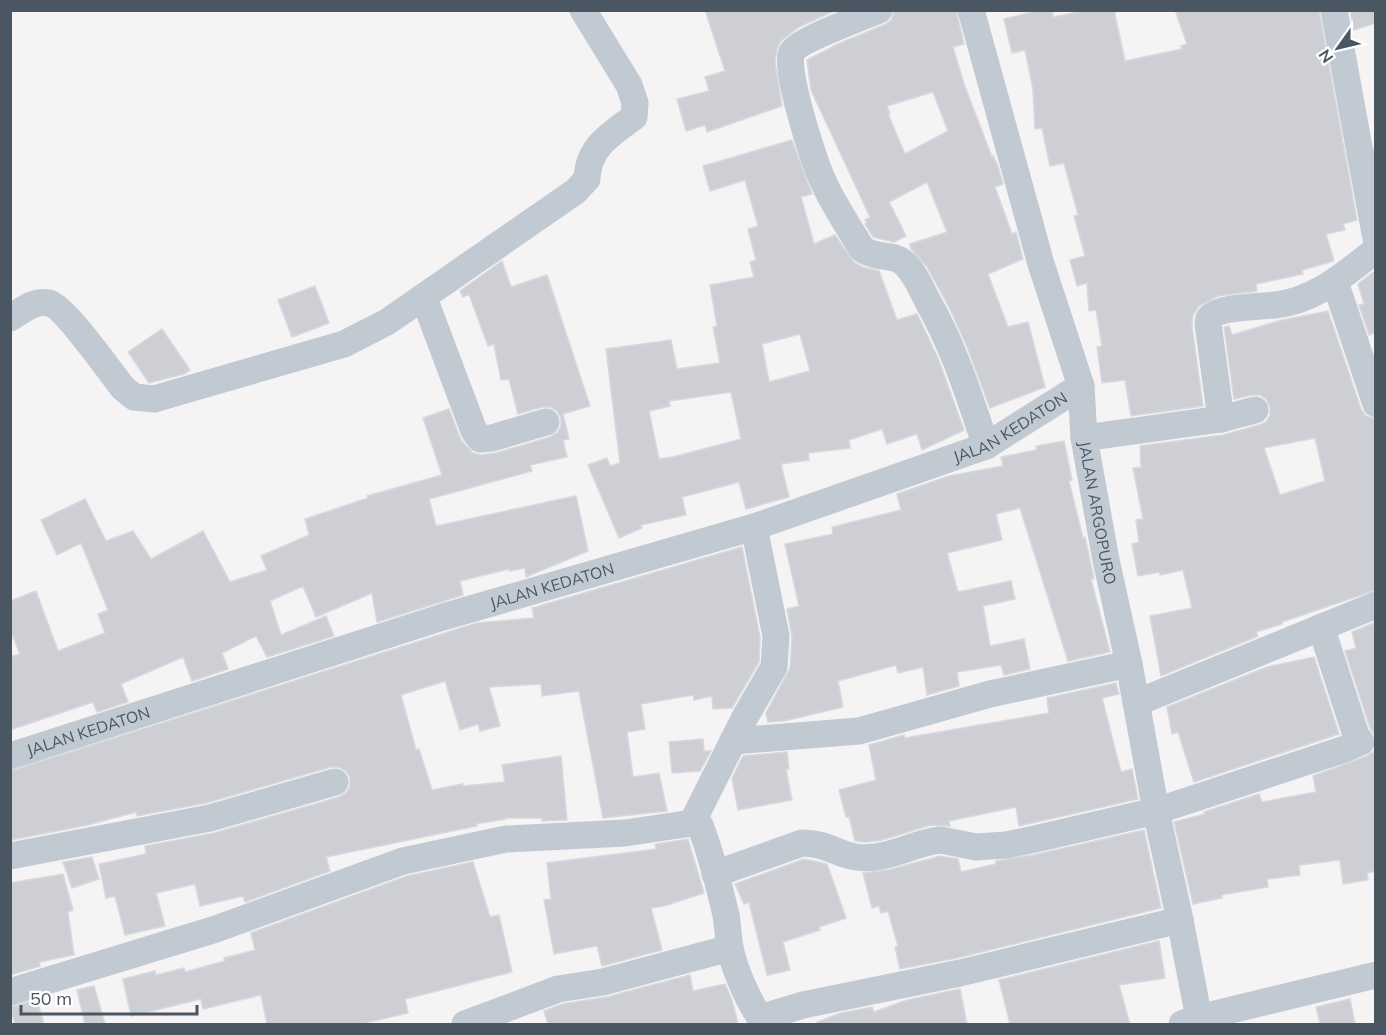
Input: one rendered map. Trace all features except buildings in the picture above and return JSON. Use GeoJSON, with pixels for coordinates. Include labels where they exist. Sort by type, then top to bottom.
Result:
{"type":"FeatureCollection","features":[{"type":"Feature","properties":{"kind":"street"},"geometry":{"type":"LineString","coordinates":[[10,318],[36,303],[51,303],[64,313],[123,388],[134,397],[154,399],[344,344],[387,322],[576,191],[587,179],[587,166],[595,149],[634,117],[635,103],[629,85],[583,10]]}},
{"type":"Feature","properties":{"kind":"street"},"geometry":{"type":"LineString","coordinates":[[879,10],[806,42],[794,50],[788,63],[803,123],[823,181],[862,249],[871,256],[894,257],[904,263],[912,273],[957,357],[986,446]]}},
{"type":"Feature","properties":{"kind":"street","name":"JALAN ARGOPURO"},"geometry":{"type":"LineString","coordinates":[[971,10],[1041,264],[1081,386],[1084,438],[1106,560],[1180,920],[1193,1022]]}},
{"type":"Feature","properties":{"kind":"street"},"geometry":{"type":"LineString","coordinates":[[1334,10],[1368,162],[1376,237]]}},
{"type":"Feature","properties":{"kind":"street"},"geometry":{"type":"LineString","coordinates":[[1221,419],[1209,318],[1218,311],[1282,304],[1309,295],[1335,282],[1376,249]]}},
{"type":"Feature","properties":{"kind":"street"},"geometry":{"type":"LineString","coordinates":[[1335,282],[1376,404]]}},
{"type":"Feature","properties":{"kind":"street"},"geometry":{"type":"LineString","coordinates":[[424,298],[474,431],[480,439],[492,438],[546,422]]}},
{"type":"Feature","properties":{"kind":"street","name":"JALAN KEDATON"},"geometry":{"type":"LineString","coordinates":[[10,756],[443,617],[754,527],[986,446],[1081,386]]}},
{"type":"Feature","properties":{"kind":"street"},"geometry":{"type":"LineString","coordinates":[[1084,438],[1221,419],[1255,410]]}},
{"type":"Feature","properties":{"kind":"street"},"geometry":{"type":"LineString","coordinates":[[692,823],[733,741],[774,667],[776,636],[754,527]]}},
{"type":"Feature","properties":{"kind":"street"},"geometry":{"type":"LineString","coordinates":[[1136,703],[1376,605]]}},
{"type":"Feature","properties":{"kind":"street"},"geometry":{"type":"LineString","coordinates":[[715,874],[802,843],[817,843],[854,857],[872,858],[933,840],[976,847],[1006,844],[1156,811],[1345,749],[1361,742],[1356,735],[1322,627]]}},
{"type":"Feature","properties":{"kind":"street"},"geometry":{"type":"LineString","coordinates":[[733,741],[859,731],[990,694],[1129,664]]}},
{"type":"Feature","properties":{"kind":"street"},"geometry":{"type":"LineString","coordinates":[[10,856],[210,818],[335,782]]}},
{"type":"Feature","properties":{"kind":"street"},"geometry":{"type":"LineString","coordinates":[[10,992],[216,929],[403,861],[506,839],[625,833],[692,823],[700,825],[726,918],[730,948],[750,999],[762,1021],[811,1003],[951,975],[1180,920]]}},
{"type":"Feature","properties":{"kind":"street"},"geometry":{"type":"LineString","coordinates":[[465,1024],[558,989],[603,982],[730,948]]}},
{"type":"Feature","properties":{"kind":"street"},"geometry":{"type":"LineString","coordinates":[[1193,1022],[1376,975]]}}]}
